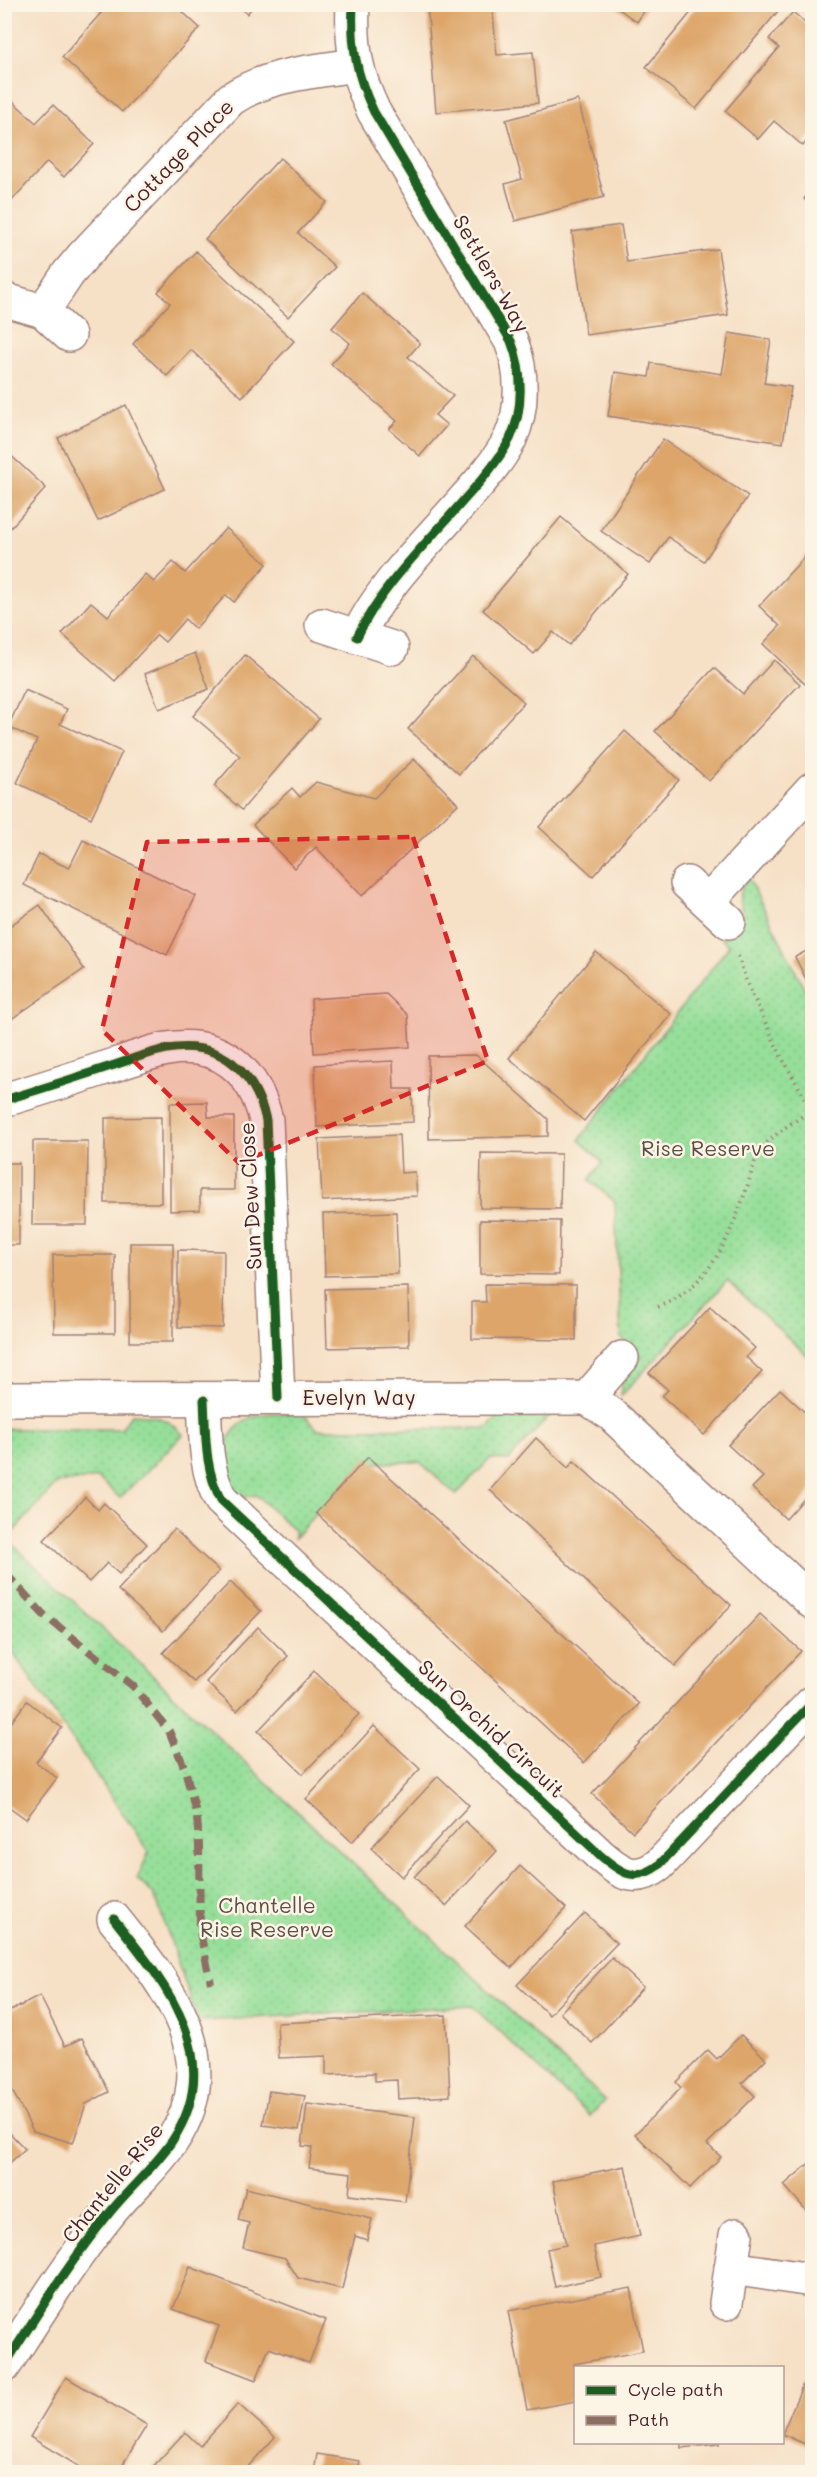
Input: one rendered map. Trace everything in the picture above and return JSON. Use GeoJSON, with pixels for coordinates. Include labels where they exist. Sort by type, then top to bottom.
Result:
{"type":"FeatureCollection","features":[{"type":"Feature","properties":{"kind":"street","name":"Settlers Way"},"geometry":{"type":"LineString","coordinates":[[353,4],[355,65],[363,90],[511,341],[520,383],[516,419],[510,438],[500,455],[389,585],[375,604],[357,637]]}},
{"type":"Feature","properties":{"kind":"street","name":"Cottage Place"},"geometry":{"type":"LineString","coordinates":[[43,311],[83,256],[231,99],[265,80],[355,65]]}},
{"type":"Feature","properties":{"kind":"street"},"geometry":{"type":"LineString","coordinates":[[9,301],[43,311],[69,335]]}},
{"type":"Feature","properties":{"kind":"street"},"geometry":{"type":"LineString","coordinates":[[322,625],[392,648]]}},
{"type":"Feature","properties":{"kind":"street"},"geometry":{"type":"LineString","coordinates":[[708,902],[813,789]]}},
{"type":"Feature","properties":{"kind":"street","name":"Sun Dew Close"},"geometry":{"type":"LineString","coordinates":[[4,1100],[165,1049],[202,1049],[231,1062],[244,1072],[258,1093],[266,1120],[278,1398]]}},
{"type":"Feature","properties":{"kind":"street"},"geometry":{"type":"LineString","coordinates":[[622,1358],[588,1398],[611,1414],[813,1602]]}},
{"type":"Feature","properties":{"kind":"street","name":"Evelyn Way"},"geometry":{"type":"LineString","coordinates":[[4,1399],[588,1398]]}},
{"type":"Feature","properties":{"kind":"street","name":"Sun Orchid Circuit"},"geometry":{"type":"LineString","coordinates":[[204,1400],[207,1463],[212,1482],[221,1500],[601,1856],[620,1871],[639,1876],[649,1873],[659,1865],[813,1703]]}},
{"type":"Feature","properties":{"kind":"street","name":"Chantelle Rise"},"geometry":{"type":"LineString","coordinates":[[4,2366],[84,2246],[130,2188],[172,2141],[189,2104],[194,2061],[191,2040],[183,2019],[156,1973],[114,1919]]}},
{"type":"Feature","properties":{"kind":"street"},"geometry":{"type":"LineString","coordinates":[[726,2303],[736,2235]]}},
{"type":"Feature","properties":{"kind":"street"},"geometry":{"type":"LineString","coordinates":[[731,2268],[813,2280]]}},
{"type":"Feature","properties":{"kind":"path"},"geometry":{"type":"LineString","coordinates":[[658,1307],[678,1299],[707,1270],[732,1232],[761,1151],[812,1111],[782,1056],[747,983],[738,954]]}},
{"type":"Feature","properties":{"kind":"path"},"geometry":{"type":"LineString","coordinates":[[4,1464],[14,1456]]}},
{"type":"Feature","properties":{"kind":"highlighted area"},"geometry":{"type":"Polygon","coordinates":[[[413,837],[488,1061],[239,1163],[102,1030],[147,842],[413,837]]]}},
{"type":"Feature","properties":{"kind":"green space","name":"Rise Reserve"},"geometry":{"type":"Polygon","coordinates":[[[748,877],[812,1003],[812,1360],[727,1281],[621,1396],[621,1381],[641,1356],[621,1338],[615,1202],[589,1180],[603,1162],[579,1140],[729,946],[722,939],[744,914],[740,904],[740,895],[748,877]]]}},
{"type":"Feature","properties":{"kind":"green space"},"geometry":{"type":"Polygon","coordinates":[[[501,1413],[552,1413],[509,1460],[490,1459],[456,1495],[420,1462],[363,1463],[294,1538],[294,1530],[256,1495],[240,1498],[229,1483],[222,1465],[223,1450],[230,1436],[246,1420],[258,1415],[304,1414],[317,1429],[488,1428],[501,1413]]]}},
{"type":"Feature","properties":{"kind":"green space","name":"Chantelle Rise Reserve"},"geometry":{"type":"Polygon","coordinates":[[[132,1414],[160,1418],[172,1424],[183,1435],[120,1498],[98,1478],[57,1483],[7,1539],[605,2100],[590,2116],[472,2006],[198,2021],[159,1907],[153,1894],[137,1879],[149,1852],[5,1641],[4,1429],[121,1429],[132,1414]]]}},
{"type":"Feature","properties":{"kind":"building"},"geometry":{"type":"Polygon","coordinates":[[[92,4],[174,4],[200,28],[122,112],[62,57],[101,13],[92,4]]]}},
{"type":"Feature","properties":{"kind":"building"},"geometry":{"type":"Polygon","coordinates":[[[237,4],[255,4],[247,14],[237,4]]]}},
{"type":"Feature","properties":{"kind":"building"},"geometry":{"type":"Polygon","coordinates":[[[427,4],[492,4],[497,55],[533,52],[538,103],[436,112],[427,4]]]}},
{"type":"Feature","properties":{"kind":"building"},"geometry":{"type":"Polygon","coordinates":[[[612,4],[649,4],[637,22],[612,4]]]}},
{"type":"Feature","properties":{"kind":"building"},"geometry":{"type":"Polygon","coordinates":[[[698,4],[784,4],[696,109],[646,67],[698,4]]]}},
{"type":"Feature","properties":{"kind":"building"},"geometry":{"type":"Polygon","coordinates":[[[793,12],[812,29],[812,134],[803,146],[774,121],[758,139],[725,111],[779,48],[769,39],[793,12]]]}},
{"type":"Feature","properties":{"kind":"building"},"geometry":{"type":"Polygon","coordinates":[[[4,93],[36,123],[53,105],[94,144],[64,177],[47,162],[4,209],[4,93]]]}},
{"type":"Feature","properties":{"kind":"building"},"geometry":{"type":"Polygon","coordinates":[[[578,100],[604,197],[515,221],[505,184],[522,179],[506,120],[578,100]]]}},
{"type":"Feature","properties":{"kind":"building"},"geometry":{"type":"Polygon","coordinates":[[[280,158],[327,202],[298,233],[335,267],[288,317],[205,239],[280,158]]]}},
{"type":"Feature","properties":{"kind":"building"},"geometry":{"type":"Polygon","coordinates":[[[812,189],[812,206],[804,199],[812,189]]]}},
{"type":"Feature","properties":{"kind":"building"},"geometry":{"type":"Polygon","coordinates":[[[621,225],[627,262],[718,249],[728,315],[586,335],[572,232],[621,225]]]}},
{"type":"Feature","properties":{"kind":"building"},"geometry":{"type":"Polygon","coordinates":[[[196,251],[294,341],[242,397],[191,350],[167,376],[133,344],[170,303],[158,292],[196,251]]]}},
{"type":"Feature","properties":{"kind":"building"},"geometry":{"type":"Polygon","coordinates":[[[362,293],[420,343],[408,357],[453,396],[435,415],[447,425],[420,456],[389,429],[397,421],[331,364],[350,343],[332,328],[362,293]]]}},
{"type":"Feature","properties":{"kind":"building"},"geometry":{"type":"Polygon","coordinates":[[[729,333],[771,340],[764,383],[791,387],[783,443],[608,416],[615,372],[649,377],[651,363],[722,374],[729,333]]]}},
{"type":"Feature","properties":{"kind":"building"},"geometry":{"type":"Polygon","coordinates":[[[126,405],[165,489],[98,521],[58,438],[126,405]]]}},
{"type":"Feature","properties":{"kind":"building"},"geometry":{"type":"Polygon","coordinates":[[[663,439],[748,496],[704,561],[668,537],[650,564],[601,531],[663,439]]]}},
{"type":"Feature","properties":{"kind":"building"},"geometry":{"type":"Polygon","coordinates":[[[5,450],[46,488],[5,534],[5,450]]]}},
{"type":"Feature","properties":{"kind":"building"},"geometry":{"type":"Polygon","coordinates":[[[561,517],[628,574],[569,645],[553,632],[534,654],[483,610],[561,517]]]}},
{"type":"Feature","properties":{"kind":"building"},"geometry":{"type":"Polygon","coordinates":[[[226,528],[267,564],[234,602],[226,595],[195,629],[185,619],[165,642],[157,635],[115,681],[62,634],[91,602],[108,616],[145,574],[154,582],[173,562],[185,573],[226,528]]]}},
{"type":"Feature","properties":{"kind":"building"},"geometry":{"type":"Polygon","coordinates":[[[812,549],[812,677],[805,684],[763,644],[780,626],[759,606],[812,549]]]}},
{"type":"Feature","properties":{"kind":"building"},"geometry":{"type":"Polygon","coordinates":[[[195,653],[209,689],[159,709],[145,674],[195,653]]]}},
{"type":"Feature","properties":{"kind":"building"},"geometry":{"type":"Polygon","coordinates":[[[245,655],[319,719],[242,810],[214,786],[240,756],[193,716],[245,655]]]}},
{"type":"Feature","properties":{"kind":"building"},"geometry":{"type":"Polygon","coordinates":[[[473,656],[524,702],[459,774],[408,729],[473,656]]]}},
{"type":"Feature","properties":{"kind":"building"},"geometry":{"type":"Polygon","coordinates":[[[774,660],[800,684],[709,781],[655,731],[714,668],[743,694],[774,660]]]}},
{"type":"Feature","properties":{"kind":"building"},"geometry":{"type":"Polygon","coordinates":[[[25,690],[67,709],[60,724],[122,752],[91,818],[17,783],[37,740],[8,727],[25,690]]]}},
{"type":"Feature","properties":{"kind":"building"},"geometry":{"type":"Polygon","coordinates":[[[625,731],[679,780],[593,876],[539,827],[625,731]]]}},
{"type":"Feature","properties":{"kind":"building"},"geometry":{"type":"Polygon","coordinates":[[[414,759],[458,804],[362,896],[316,847],[294,868],[253,825],[292,788],[300,797],[316,782],[374,798],[414,759]]]}},
{"type":"Feature","properties":{"kind":"building"},"geometry":{"type":"Polygon","coordinates":[[[83,840],[196,896],[167,955],[24,885],[39,854],[69,868],[83,840]]]}},
{"type":"Feature","properties":{"kind":"building"},"geometry":{"type":"Polygon","coordinates":[[[40,905],[84,969],[4,1024],[4,930],[40,905]]]}},
{"type":"Feature","properties":{"kind":"building"},"geometry":{"type":"Polygon","coordinates":[[[812,948],[812,991],[795,957],[812,948]]]}},
{"type":"Feature","properties":{"kind":"building"},"geometry":{"type":"Polygon","coordinates":[[[596,952],[671,1014],[584,1121],[509,1058],[596,952]]]}},
{"type":"Feature","properties":{"kind":"building"},"geometry":{"type":"Polygon","coordinates":[[[386,994],[408,1015],[410,1047],[314,1053],[311,999],[386,994]]]}},
{"type":"Feature","properties":{"kind":"building"},"geometry":{"type":"Polygon","coordinates":[[[476,1055],[548,1119],[548,1136],[429,1139],[428,1056],[476,1055]]]}},
{"type":"Feature","properties":{"kind":"building"},"geometry":{"type":"Polygon","coordinates":[[[393,1061],[394,1089],[412,1089],[413,1122],[317,1127],[315,1065],[393,1061]]]}},
{"type":"Feature","properties":{"kind":"building"},"geometry":{"type":"Polygon","coordinates":[[[207,1102],[208,1117],[234,1117],[234,1190],[200,1190],[200,1210],[170,1211],[170,1103],[207,1102]]]}},
{"type":"Feature","properties":{"kind":"building"},"geometry":{"type":"Polygon","coordinates":[[[161,1117],[161,1203],[105,1203],[105,1118],[161,1117]]]}},
{"type":"Feature","properties":{"kind":"building"},"geometry":{"type":"Polygon","coordinates":[[[399,1135],[401,1173],[415,1172],[417,1196],[322,1201],[319,1139],[399,1135]]]}},
{"type":"Feature","properties":{"kind":"building"},"geometry":{"type":"Polygon","coordinates":[[[33,1141],[88,1141],[87,1225],[32,1225],[33,1141]]]}},
{"type":"Feature","properties":{"kind":"building"},"geometry":{"type":"Polygon","coordinates":[[[481,1153],[561,1154],[560,1209],[480,1208],[481,1153]]]}},
{"type":"Feature","properties":{"kind":"building"},"geometry":{"type":"Polygon","coordinates":[[[4,1163],[19,1163],[19,1245],[4,1245],[4,1163]]]}},
{"type":"Feature","properties":{"kind":"building"},"geometry":{"type":"Polygon","coordinates":[[[396,1212],[398,1274],[325,1276],[323,1214],[396,1212]]]}},
{"type":"Feature","properties":{"kind":"building"},"geometry":{"type":"Polygon","coordinates":[[[480,1220],[560,1221],[559,1275],[480,1274],[480,1220]]]}},
{"type":"Feature","properties":{"kind":"building"},"geometry":{"type":"Polygon","coordinates":[[[130,1243],[173,1243],[173,1342],[130,1342],[130,1243]]]}},
{"type":"Feature","properties":{"kind":"building"},"geometry":{"type":"Polygon","coordinates":[[[178,1250],[224,1251],[223,1328],[178,1327],[178,1250]]]}},
{"type":"Feature","properties":{"kind":"building"},"geometry":{"type":"Polygon","coordinates":[[[53,1255],[115,1255],[115,1333],[54,1333],[53,1255]]]}},
{"type":"Feature","properties":{"kind":"building"},"geometry":{"type":"Polygon","coordinates":[[[485,1284],[576,1285],[576,1340],[472,1339],[472,1302],[486,1302],[485,1284]]]}},
{"type":"Feature","properties":{"kind":"building"},"geometry":{"type":"Polygon","coordinates":[[[408,1287],[409,1346],[327,1348],[325,1289],[408,1287]]]}},
{"type":"Feature","properties":{"kind":"building"},"geometry":{"type":"Polygon","coordinates":[[[710,1307],[755,1348],[746,1357],[762,1372],[704,1435],[662,1396],[668,1390],[649,1373],[710,1307]]]}},
{"type":"Feature","properties":{"kind":"building"},"geometry":{"type":"Polygon","coordinates":[[[780,1389],[812,1419],[812,1490],[786,1519],[752,1488],[763,1477],[728,1445],[780,1389]]]}},
{"type":"Feature","properties":{"kind":"building"},"geometry":{"type":"Polygon","coordinates":[[[536,1438],[568,1468],[574,1461],[731,1605],[675,1666],[490,1490],[536,1438]]]}},
{"type":"Feature","properties":{"kind":"building"},"geometry":{"type":"Polygon","coordinates":[[[368,1457],[639,1704],[584,1763],[316,1513],[368,1457]]]}},
{"type":"Feature","properties":{"kind":"building"},"geometry":{"type":"Polygon","coordinates":[[[85,1497],[98,1510],[104,1503],[147,1544],[119,1574],[107,1563],[89,1582],[44,1540],[85,1497]]]}},
{"type":"Feature","properties":{"kind":"building"},"geometry":{"type":"Polygon","coordinates":[[[174,1529],[219,1571],[163,1631],[118,1590],[174,1529]]]}},
{"type":"Feature","properties":{"kind":"building"},"geometry":{"type":"Polygon","coordinates":[[[230,1582],[261,1611],[194,1682],[163,1653],[230,1582]]]}},
{"type":"Feature","properties":{"kind":"building"},"geometry":{"type":"Polygon","coordinates":[[[760,1614],[801,1651],[633,1832],[592,1794],[760,1614]]]}},
{"type":"Feature","properties":{"kind":"building"},"geometry":{"type":"Polygon","coordinates":[[[258,1627],[288,1656],[237,1711],[206,1682],[258,1627]]]}},
{"type":"Feature","properties":{"kind":"building"},"geometry":{"type":"Polygon","coordinates":[[[314,1671],[359,1714],[303,1774],[258,1731],[314,1671]]]}},
{"type":"Feature","properties":{"kind":"building"},"geometry":{"type":"Polygon","coordinates":[[[27,1701],[62,1728],[36,1762],[57,1778],[26,1819],[4,1803],[4,1724],[7,1721],[10,1724],[27,1701]]]}},
{"type":"Feature","properties":{"kind":"building"},"geometry":{"type":"Polygon","coordinates":[[[374,1726],[420,1769],[352,1842],[306,1799],[374,1726]]]}},
{"type":"Feature","properties":{"kind":"building"},"geometry":{"type":"Polygon","coordinates":[[[438,1776],[469,1805],[402,1877],[371,1848],[438,1776]]]}},
{"type":"Feature","properties":{"kind":"building"},"geometry":{"type":"Polygon","coordinates":[[[465,1821],[497,1851],[446,1906],[414,1877],[465,1821]]]}},
{"type":"Feature","properties":{"kind":"building"},"geometry":{"type":"Polygon","coordinates":[[[520,1866],[566,1908],[511,1968],[465,1926],[520,1866]]]}},
{"type":"Feature","properties":{"kind":"building"},"geometry":{"type":"Polygon","coordinates":[[[585,1913],[617,1943],[549,2015],[517,1985],[585,1913]]]}},
{"type":"Feature","properties":{"kind":"building"},"geometry":{"type":"Polygon","coordinates":[[[612,1958],[643,1987],[592,2043],[560,2013],[612,1958]]]}},
{"type":"Feature","properties":{"kind":"building"},"geometry":{"type":"Polygon","coordinates":[[[40,1996],[65,2046],[82,2038],[109,2092],[86,2104],[73,2143],[33,2131],[7,2080],[15,2064],[4,2042],[4,2014],[40,1996]]]}},
{"type":"Feature","properties":{"kind":"building"},"geometry":{"type":"Polygon","coordinates":[[[446,2015],[450,2096],[398,2099],[397,2080],[375,2081],[375,2073],[326,2075],[326,2056],[279,2058],[277,2023],[446,2015]]]}},
{"type":"Feature","properties":{"kind":"building"},"geometry":{"type":"Polygon","coordinates":[[[741,2035],[766,2059],[742,2083],[755,2096],[707,2144],[721,2157],[690,2188],[635,2134],[681,2088],[676,2082],[708,2050],[717,2059],[741,2035]]]}},
{"type":"Feature","properties":{"kind":"building"},"geometry":{"type":"Polygon","coordinates":[[[269,2091],[305,2096],[299,2130],[263,2125],[269,2091]]]}},
{"type":"Feature","properties":{"kind":"building"},"geometry":{"type":"Polygon","coordinates":[[[307,2104],[415,2117],[405,2202],[349,2195],[351,2173],[309,2168],[312,2147],[302,2146],[307,2104]]]}},
{"type":"Feature","properties":{"kind":"building"},"geometry":{"type":"Polygon","coordinates":[[[4,2127],[25,2149],[4,2168],[4,2127]]]}},
{"type":"Feature","properties":{"kind":"building"},"geometry":{"type":"Polygon","coordinates":[[[812,2161],[812,2213],[810,2215],[784,2185],[812,2161]]]}},
{"type":"Feature","properties":{"kind":"building"},"geometry":{"type":"Polygon","coordinates":[[[625,2166],[640,2236],[594,2246],[601,2277],[555,2287],[547,2249],[566,2245],[553,2181],[625,2166]]]}},
{"type":"Feature","properties":{"kind":"building"},"geometry":{"type":"Polygon","coordinates":[[[246,2188],[372,2219],[367,2240],[355,2236],[342,2289],[298,2278],[285,2258],[243,2248],[249,2223],[238,2220],[246,2188]]]}},
{"type":"Feature","properties":{"kind":"building"},"geometry":{"type":"Polygon","coordinates":[[[190,2267],[326,2320],[309,2363],[269,2348],[256,2380],[206,2361],[219,2326],[173,2309],[190,2267]]]}},
{"type":"Feature","properties":{"kind":"building"},"geometry":{"type":"Polygon","coordinates":[[[631,2288],[643,2351],[574,2364],[574,2401],[527,2410],[508,2311],[631,2288]]]}},
{"type":"Feature","properties":{"kind":"building"},"geometry":{"type":"Polygon","coordinates":[[[812,2362],[812,2447],[784,2435],[784,2429],[812,2362]]]}},
{"type":"Feature","properties":{"kind":"building"},"geometry":{"type":"Polygon","coordinates":[[[66,2377],[147,2425],[118,2472],[88,2472],[30,2437],[66,2377]]]}},
{"type":"Feature","properties":{"kind":"building"},"geometry":{"type":"Polygon","coordinates":[[[238,2404],[275,2437],[243,2472],[148,2472],[185,2432],[200,2446],[238,2404]]]}},
{"type":"Feature","properties":{"kind":"building"},"geometry":{"type":"Polygon","coordinates":[[[681,2444],[719,2444],[681,2448],[681,2444]]]}},
{"type":"Feature","properties":{"kind":"building"},"geometry":{"type":"Polygon","coordinates":[[[317,2454],[360,2461],[358,2472],[314,2472],[317,2454]]]}},
{"type":"Feature","properties":{"kind":"marked path"},"geometry":{"type":"LineString","coordinates":[[4,1572],[44,1615],[133,1686],[169,1731],[185,1769],[197,1817],[200,1932],[211,1983]]}},
{"type":"Feature","properties":{"kind":"cycle path"},"geometry":{"type":"LineString","coordinates":[[353,4],[356,60],[374,112],[511,341],[520,377],[520,403],[515,427],[500,456],[392,582],[357,637]]}},
{"type":"Feature","properties":{"kind":"cycle path"},"geometry":{"type":"LineString","coordinates":[[4,1100],[167,1049],[186,1047],[203,1049],[232,1062],[243,1073],[253,1087],[266,1120],[278,1398]]}},
{"type":"Feature","properties":{"kind":"cycle path"},"geometry":{"type":"LineString","coordinates":[[204,1400],[211,1476],[221,1500],[601,1856],[622,1871],[635,1875],[643,1874],[659,1865],[812,1703]]}},
{"type":"Feature","properties":{"kind":"cycle path"},"geometry":{"type":"LineString","coordinates":[[4,2366],[93,2234],[172,2141],[188,2110],[194,2080],[192,2051],[183,2023],[170,1995],[114,1919]]}}]}
